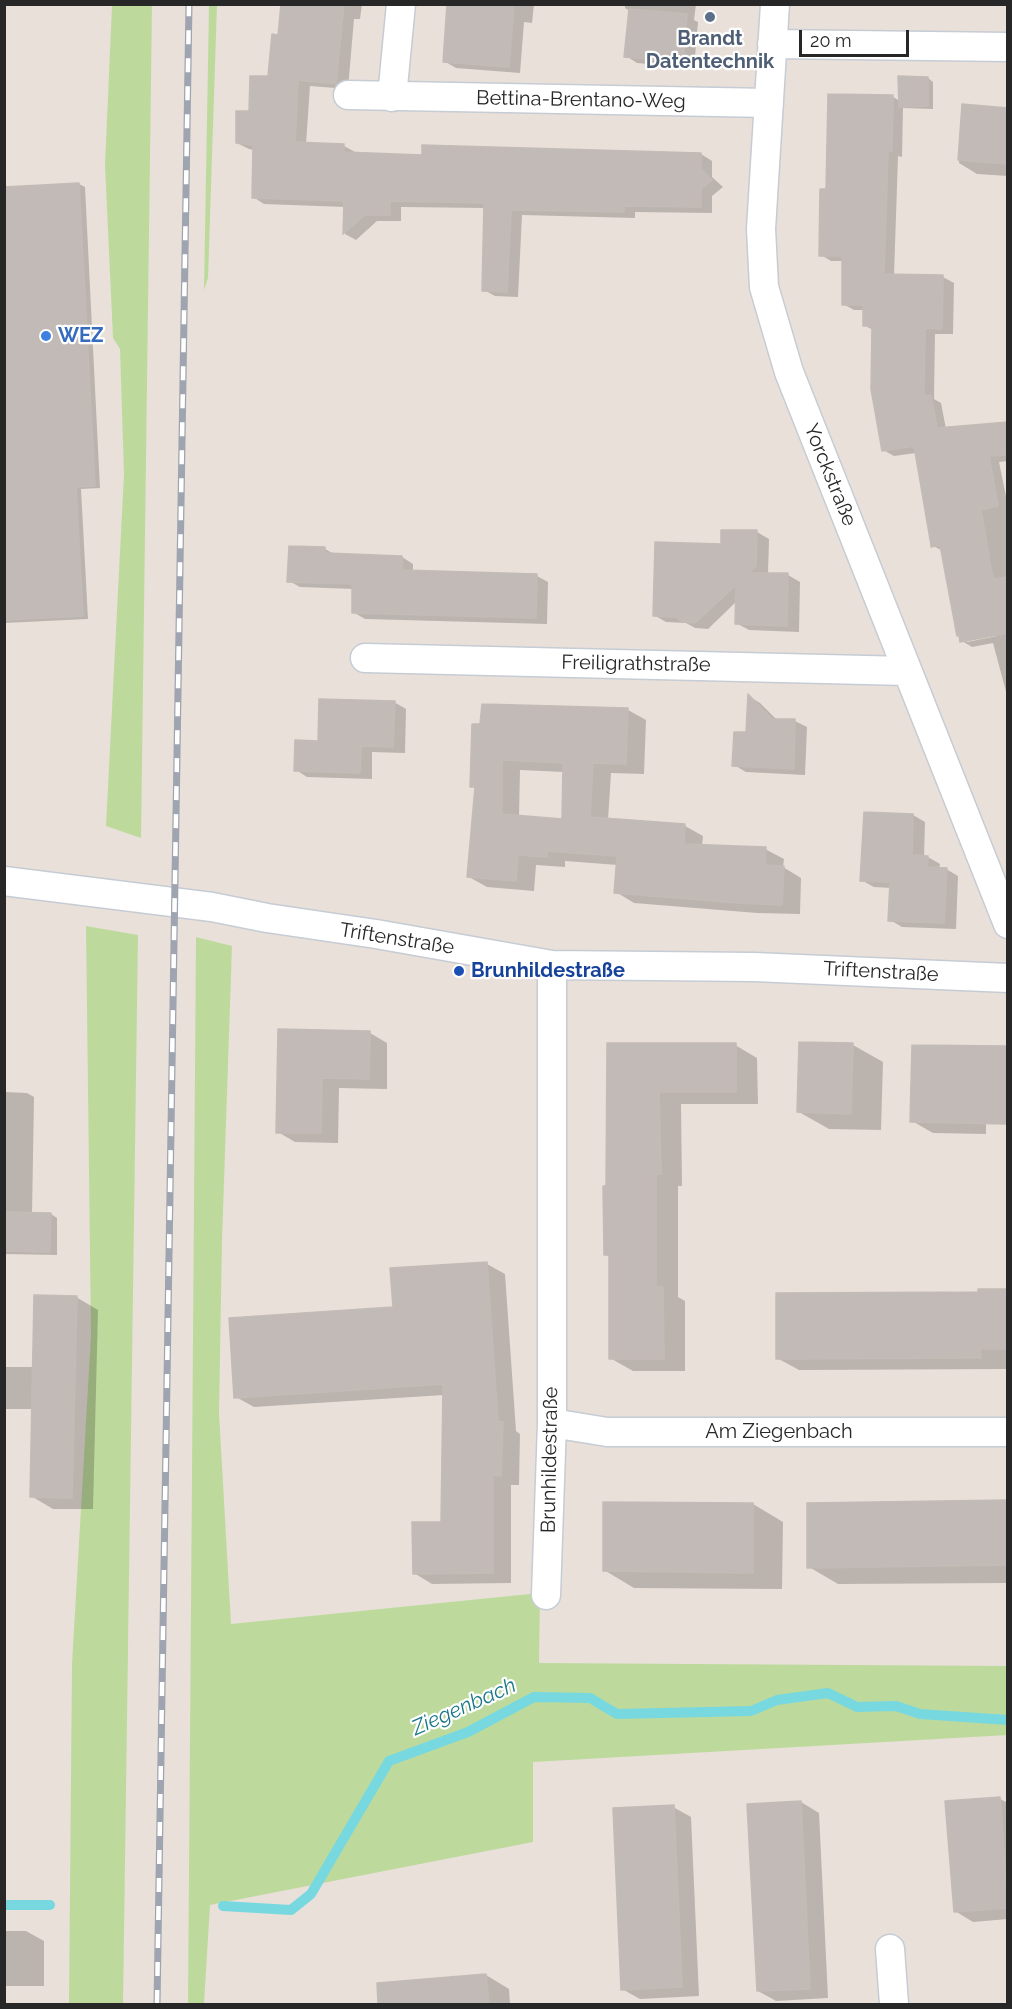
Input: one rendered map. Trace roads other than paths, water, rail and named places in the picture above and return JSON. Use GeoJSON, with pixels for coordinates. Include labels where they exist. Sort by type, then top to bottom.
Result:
{"type":"FeatureCollection","features":[{"type":"Feature","properties":{"kind":"street"},"geometry":{"type":"LineString","coordinates":[[392,97],[401,4]]}},
{"type":"Feature","properties":{"kind":"street","name":"Yorckstraße"},"geometry":{"type":"LineString","coordinates":[[775,4],[760,229],[764,287],[789,372],[1008,924]]}},
{"type":"Feature","properties":{"kind":"street"},"geometry":{"type":"LineString","coordinates":[[772,44],[1008,47]]}},
{"type":"Feature","properties":{"kind":"street","name":"Bettina-Brentano-Weg"},"geometry":{"type":"LineString","coordinates":[[348,95],[769,103]]}},
{"type":"Feature","properties":{"kind":"street","name":"Freiligrathstraße"},"geometry":{"type":"LineString","coordinates":[[365,658],[907,671]]}},
{"type":"Feature","properties":{"kind":"street","name":"Triftenstraße"},"geometry":{"type":"LineString","coordinates":[[4,881],[212,907],[552,965],[754,967],[1008,978]]}},
{"type":"Feature","properties":{"kind":"street","name":"Brunhildestraße"},"geometry":{"type":"LineString","coordinates":[[546,1595],[552,1423],[552,965]]}},
{"type":"Feature","properties":{"kind":"street","name":"Am Ziegenbach"},"geometry":{"type":"LineString","coordinates":[[552,1423],[607,1432],[1008,1432]]}},
{"type":"Feature","properties":{"kind":"street"},"geometry":{"type":"LineString","coordinates":[[890,1949],[894,2004]]}},
{"type":"Feature","properties":{"kind":"waterway","name":"Ziegenbach"},"geometry":{"type":"LineString","coordinates":[[223,1906],[291,1910],[311,1894],[389,1761],[468,1732],[534,1697],[590,1698],[617,1714],[751,1711],[777,1700],[828,1693],[857,1707],[896,1706],[920,1714],[1008,1720]]}},
{"type":"Feature","properties":{"kind":"waterway","name":"Ziegenbach"},"geometry":{"type":"LineString","coordinates":[[4,1905],[50,1905]]}},
{"type":"Feature","properties":{"kind":"railway"},"geometry":{"type":"LineString","coordinates":[[157,2004],[189,4]]}},
{"type":"Feature","properties":{"kind":"place","name":"Brandt Datentechnik"},"geometry":{"type":"Point","coordinates":[710,17]}},
{"type":"Feature","properties":{"kind":"place","name":"WEZ"},"geometry":{"type":"Point","coordinates":[46,336]}},
{"type":"Feature","properties":{"kind":"place","name":"Brunhildestraße"},"geometry":{"type":"Point","coordinates":[459,971]}}]}
